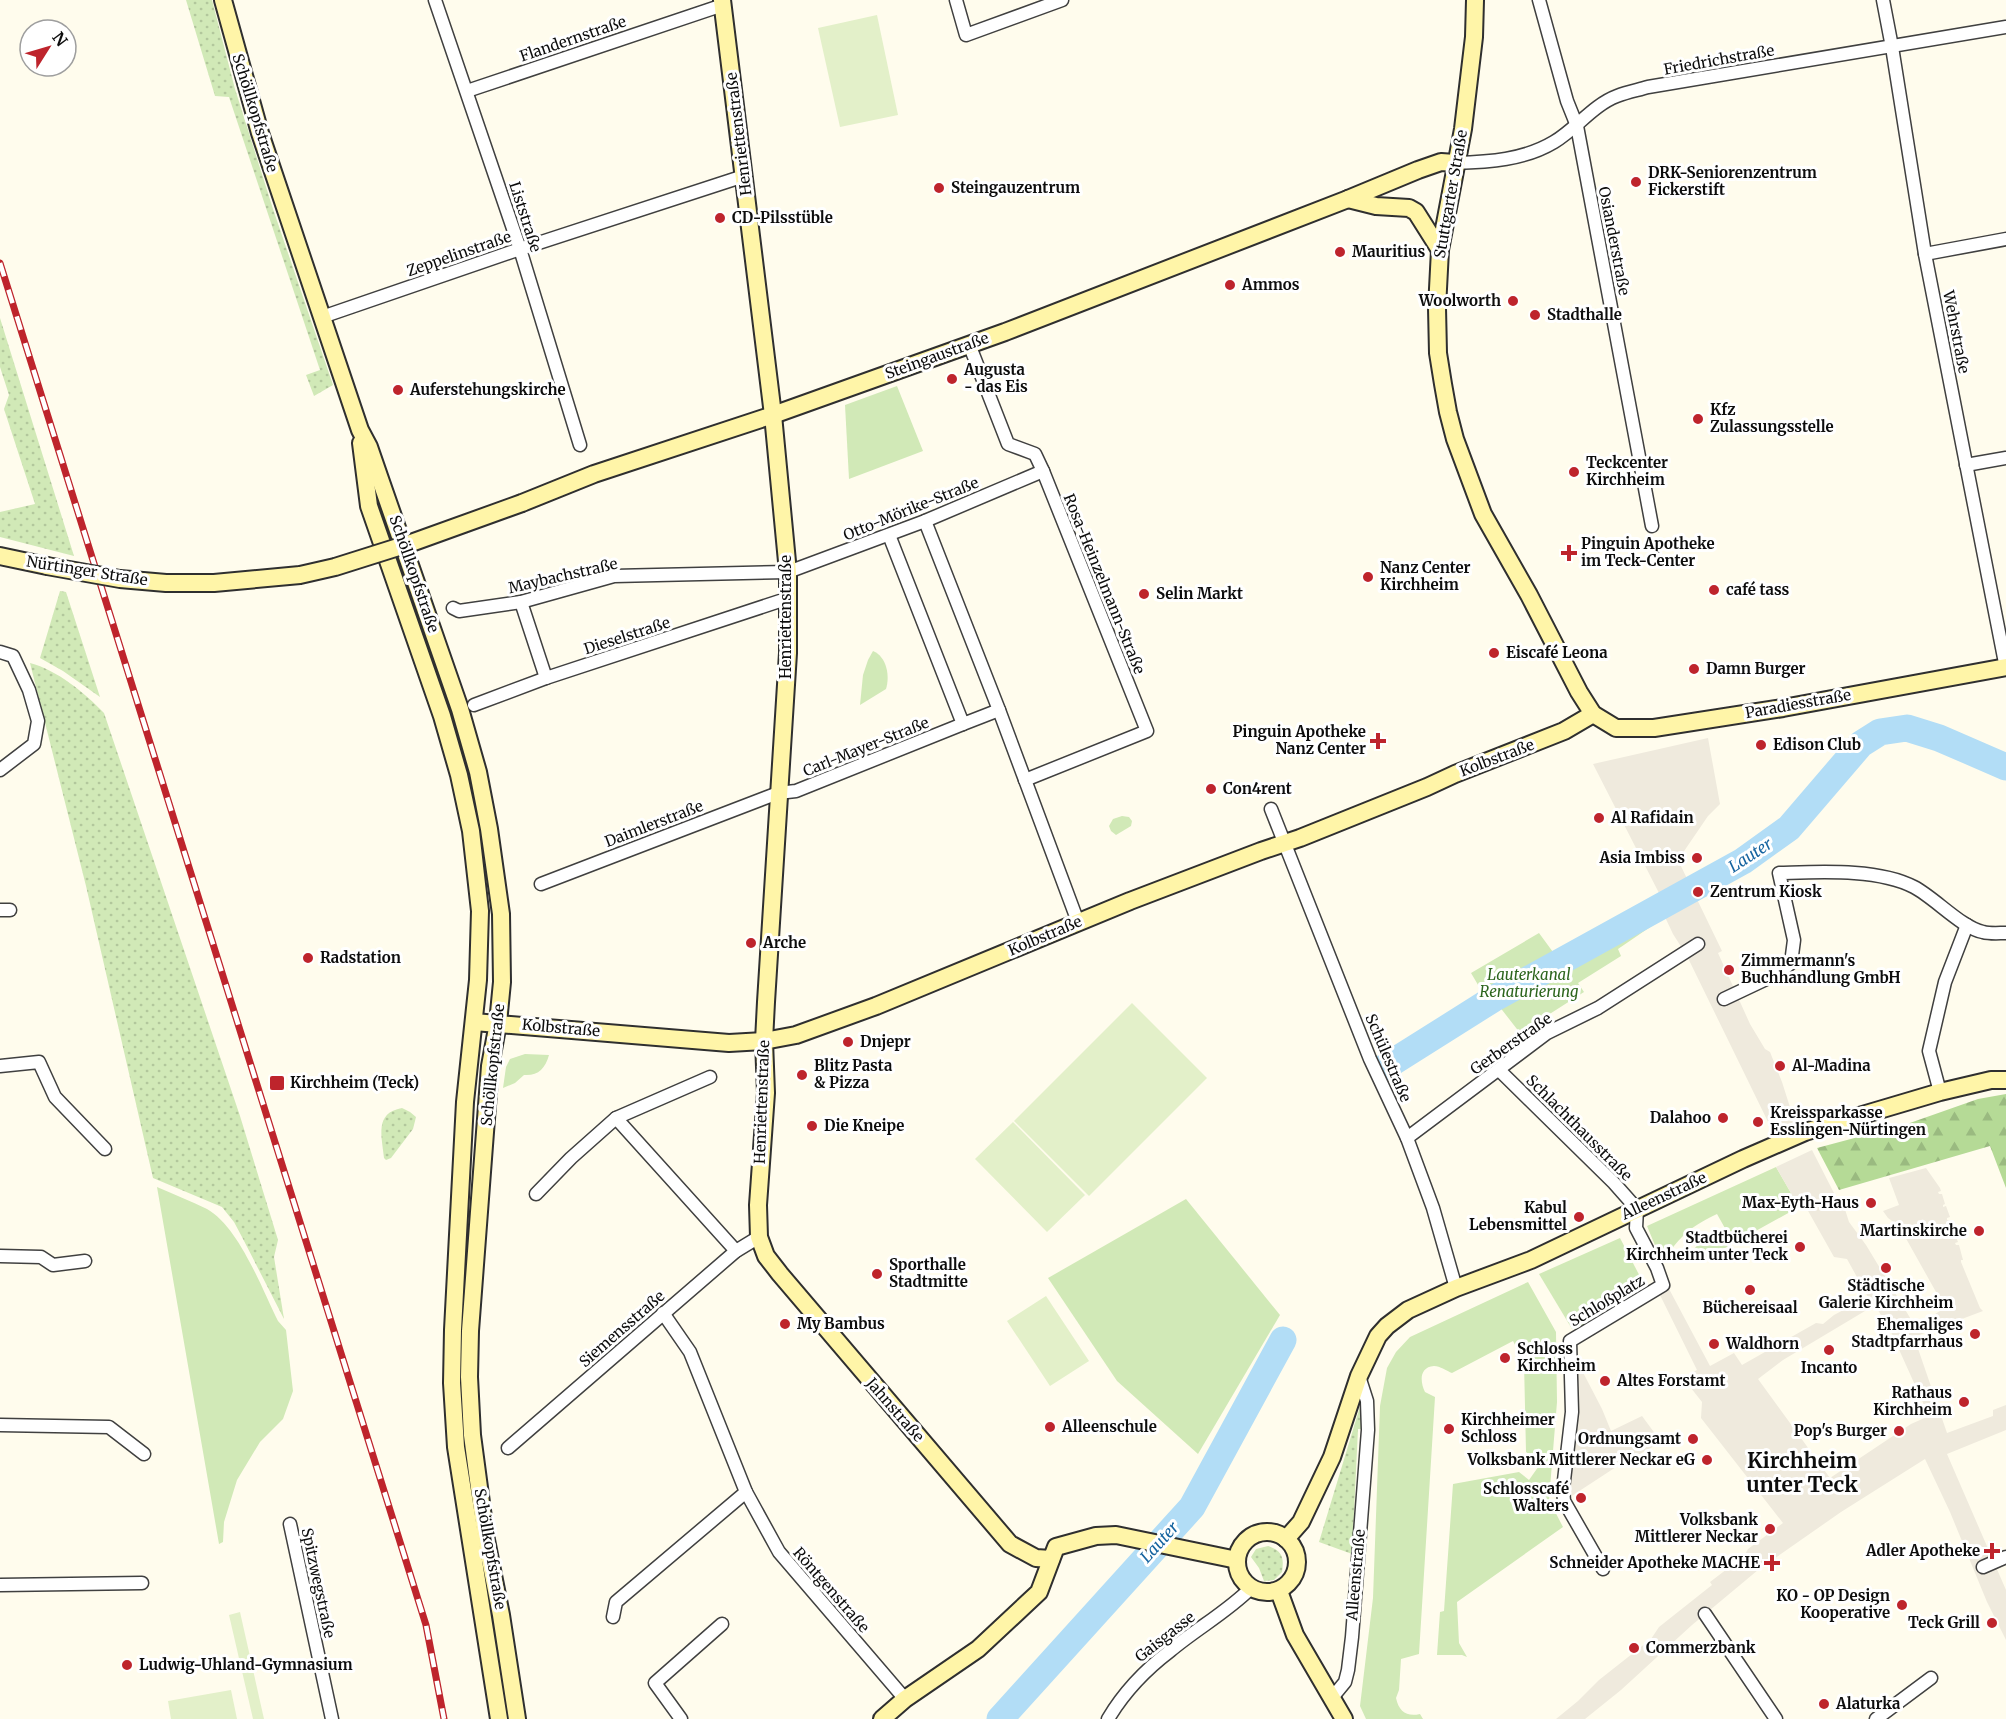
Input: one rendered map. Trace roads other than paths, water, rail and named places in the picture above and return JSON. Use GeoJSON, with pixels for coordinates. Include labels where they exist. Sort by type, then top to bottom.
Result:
{"type":"FeatureCollection","features":[{"type":"Feature","properties":{"kind":"main road","name":"Schöllkopfstraße"},"geometry":{"type":"LineString","coordinates":[[223,0],[260,133],[360,430],[369,447],[425,605],[478,772],[489,829],[501,914],[502,982],[498,1023],[490,1066],[470,1331],[469,1377],[472,1435],[483,1517],[517,1719]]}},
{"type":"Feature","properties":{"kind":"main road","name":"Stuttgarter Straße"},"geometry":{"type":"LineString","coordinates":[[1475,0],[1471,69],[1463,129],[1440,250],[1437,308],[1438,354],[1455,439],[1484,514],[1593,714]]}},
{"type":"Feature","properties":{"kind":"main road","name":"Henriettenstraße"},"geometry":{"type":"LineString","coordinates":[[722,2],[773,414],[789,598],[786,684],[764,1041],[766,1094],[758,1205],[759,1238]]}},
{"type":"Feature","properties":{"kind":"main road","name":"Steingaustraße"},"geometry":{"type":"LineString","coordinates":[[522,503],[594,474],[773,414],[969,344],[1424,168],[1441,162],[1455,162]]}},
{"type":"Feature","properties":{"kind":"main road"},"geometry":{"type":"LineString","coordinates":[[1348,199],[1376,206],[1409,208],[1416,212],[1440,250]]}},
{"type":"Feature","properties":{"kind":"main road","name":"Schöllkopfstraße"},"geometry":{"type":"LineString","coordinates":[[360,430],[363,472],[369,506],[442,716],[459,775],[471,831],[480,911],[478,980],[465,1102],[452,1383],[457,1457],[499,1719]]}},
{"type":"Feature","properties":{"kind":"main road","name":"Nürtinger Straße"},"geometry":{"type":"LineString","coordinates":[[0,556],[120,579],[166,583],[214,583],[300,576],[411,543],[522,503]]}},
{"type":"Feature","properties":{"kind":"main road","name":"Paradiesstraße"},"geometry":{"type":"LineString","coordinates":[[1593,714],[1616,728],[1647,728],[1783,708],[2006,667]]}},
{"type":"Feature","properties":{"kind":"main road","name":"Kolbstraße"},"geometry":{"type":"LineString","coordinates":[[474,1022],[729,1043],[764,1041],[796,1035],[866,1010],[1078,922],[1285,843],[1556,735],[1593,714]]}},
{"type":"Feature","properties":{"kind":"main road","name":"Alleenstraße"},"geometry":{"type":"LineString","coordinates":[[1286,1539],[1301,1522],[1332,1457],[1359,1376],[1378,1336],[1408,1310],[1456,1288],[1531,1260],[1788,1139],[1940,1092],[1991,1080],[2006,1080]]}},
{"type":"Feature","properties":{"kind":"main road","name":"Jahnstraße"},"geometry":{"type":"LineString","coordinates":[[759,1238],[766,1256],[780,1274],[1010,1544],[1036,1558],[1051,1559]]}},
{"type":"Feature","properties":{"kind":"main road"},"geometry":{"type":"LineString","coordinates":[[1271,1532],[1286,1539],[1294,1550],[1297,1563],[1294,1575],[1286,1586],[1278,1591],[1262,1592],[1251,1588],[1243,1581],[1238,1571],[1237,1560],[1242,1544],[1255,1534],[1271,1532]]}},
{"type":"Feature","properties":{"kind":"main road"},"geometry":{"type":"LineString","coordinates":[[882,1719],[905,1699],[978,1649],[1040,1592],[1056,1547],[1096,1536],[1116,1534],[1237,1560]]}},
{"type":"Feature","properties":{"kind":"main road"},"geometry":{"type":"LineString","coordinates":[[1278,1591],[1295,1635],[1344,1719]]}},
{"type":"Feature","properties":{"kind":"street","name":"Liststraße"},"geometry":{"type":"LineString","coordinates":[[435,0],[520,249],[580,445]]}},
{"type":"Feature","properties":{"kind":"street"},"geometry":{"type":"LineString","coordinates":[[956,0],[966,36],[1062,0]]}},
{"type":"Feature","properties":{"kind":"street","name":"Osianderstraße"},"geometry":{"type":"LineString","coordinates":[[1539,0],[1576,126],[1652,526]]}},
{"type":"Feature","properties":{"kind":"street","name":"Wehrstraße"},"geometry":{"type":"LineString","coordinates":[[1883,0],[1925,254],[2006,667]]}},
{"type":"Feature","properties":{"kind":"street","name":"Flandernstraße"},"geometry":{"type":"LineString","coordinates":[[467,91],[722,2]]}},
{"type":"Feature","properties":{"kind":"street","name":"Friedrichstraße"},"geometry":{"type":"LineString","coordinates":[[1455,162],[1487,162],[1521,156],[1553,143],[1616,96],[1648,87],[2006,27]]}},
{"type":"Feature","properties":{"kind":"street","name":"Zeppelinstraße"},"geometry":{"type":"LineString","coordinates":[[322,317],[744,176]]}},
{"type":"Feature","properties":{"kind":"street"},"geometry":{"type":"LineString","coordinates":[[1925,254],[2006,239]]}},
{"type":"Feature","properties":{"kind":"street","name":"Rosa-Heinzelmann-Straße"},"geometry":{"type":"LineString","coordinates":[[969,344],[1008,444],[1035,454],[1043,471],[1147,731],[1025,780]]}},
{"type":"Feature","properties":{"kind":"street"},"geometry":{"type":"LineString","coordinates":[[1966,465],[2006,458]]}},
{"type":"Feature","properties":{"kind":"street","name":"Otto-Mörike-Straße"},"geometry":{"type":"LineString","coordinates":[[788,572],[925,521],[1043,471]]}},
{"type":"Feature","properties":{"kind":"street"},"geometry":{"type":"LineString","coordinates":[[925,521],[1078,922]]}},
{"type":"Feature","properties":{"kind":"street"},"geometry":{"type":"LineString","coordinates":[[888,535],[963,724]]}},
{"type":"Feature","properties":{"kind":"street","name":"Maybachstraße"},"geometry":{"type":"LineString","coordinates":[[453,608],[459,611],[521,602],[614,576],[788,572]]}},
{"type":"Feature","properties":{"kind":"street","name":"Dieselstraße"},"geometry":{"type":"LineString","coordinates":[[474,705],[546,678],[789,598]]}},
{"type":"Feature","properties":{"kind":"street"},"geometry":{"type":"LineString","coordinates":[[521,602],[546,678]]}},
{"type":"Feature","properties":{"kind":"street"},"geometry":{"type":"LineString","coordinates":[[0,652],[13,656],[29,690],[38,721],[34,744],[0,770]]}},
{"type":"Feature","properties":{"kind":"street","name":"Carl-Mayer-Straße"},"geometry":{"type":"LineString","coordinates":[[778,793],[796,791],[999,710]]}},
{"type":"Feature","properties":{"kind":"street","name":"Daimlerstraße"},"geometry":{"type":"LineString","coordinates":[[541,884],[778,793]]}},
{"type":"Feature","properties":{"kind":"street","name":"Schülestraße"},"geometry":{"type":"LineString","coordinates":[[1271,809],[1370,1059],[1407,1138],[1433,1208],[1456,1288]]}},
{"type":"Feature","properties":{"kind":"street"},"geometry":{"type":"LineString","coordinates":[[1724,999],[1779,973],[1791,963],[1794,940],[1779,873],[1828,871],[1894,879],[1922,892],[1967,925],[1982,932],[2006,933]]}},
{"type":"Feature","properties":{"kind":"street"},"geometry":{"type":"LineString","coordinates":[[1940,1092],[1929,1051],[1945,982],[1967,925]]}},
{"type":"Feature","properties":{"kind":"street","name":"Gerberstraße"},"geometry":{"type":"LineString","coordinates":[[1407,1138],[1547,1033],[1598,1008],[1698,944]]}},
{"type":"Feature","properties":{"kind":"street"},"geometry":{"type":"LineString","coordinates":[[0,1066],[39,1062],[55,1097],[105,1149]]}},
{"type":"Feature","properties":{"kind":"street","name":"Schlachthausstraße"},"geometry":{"type":"LineString","coordinates":[[1499,1070],[1614,1183],[1637,1209]]}},
{"type":"Feature","properties":{"kind":"street"},"geometry":{"type":"LineString","coordinates":[[536,1194],[571,1158],[616,1118],[710,1077]]}},
{"type":"Feature","properties":{"kind":"street"},"geometry":{"type":"LineString","coordinates":[[616,1118],[736,1251]]}},
{"type":"Feature","properties":{"kind":"street","name":"Schloßplatz"},"geometry":{"type":"LineString","coordinates":[[1603,1569],[1563,1501],[1572,1412],[1570,1341],[1663,1285],[1657,1268],[1636,1228],[1637,1209]]}},
{"type":"Feature","properties":{"kind":"street","name":"Siemensstraße"},"geometry":{"type":"LineString","coordinates":[[508,1448],[736,1251],[759,1238]]}},
{"type":"Feature","properties":{"kind":"street"},"geometry":{"type":"LineString","coordinates":[[0,1257],[41,1257],[53,1265],[85,1261]]}},
{"type":"Feature","properties":{"kind":"street","name":"Röntgenstraße"},"geometry":{"type":"LineString","coordinates":[[663,1313],[690,1352],[746,1492],[778,1552],[905,1699]]}},
{"type":"Feature","properties":{"kind":"street","name":"Alleenstraße"},"geometry":{"type":"LineString","coordinates":[[1331,1699],[1345,1682],[1352,1637],[1368,1430],[1367,1401],[1359,1376]]}},
{"type":"Feature","properties":{"kind":"street"},"geometry":{"type":"LineString","coordinates":[[0,1425],[109,1427],[144,1454]]}},
{"type":"Feature","properties":{"kind":"street"},"geometry":{"type":"LineString","coordinates":[[613,1617],[616,1602],[746,1492]]}},
{"type":"Feature","properties":{"kind":"street","name":"Spitzwegstraße"},"geometry":{"type":"LineString","coordinates":[[290,1524],[332,1719]]}},
{"type":"Feature","properties":{"kind":"street"},"geometry":{"type":"LineString","coordinates":[[1983,1567],[2006,1557]]}},
{"type":"Feature","properties":{"kind":"street"},"geometry":{"type":"LineString","coordinates":[[0,1585],[142,1583]]}},
{"type":"Feature","properties":{"kind":"street","name":"Gaisgasse"},"geometry":{"type":"LineString","coordinates":[[1108,1719],[1116,1705],[1139,1677],[1170,1650],[1240,1599],[1251,1588]]}},
{"type":"Feature","properties":{"kind":"street"},"geometry":{"type":"LineString","coordinates":[[1705,1614],[1776,1719]]}},
{"type":"Feature","properties":{"kind":"street"},"geometry":{"type":"LineString","coordinates":[[681,1719],[656,1683],[722,1624]]}},
{"type":"Feature","properties":{"kind":"street"},"geometry":{"type":"LineString","coordinates":[[1876,1719],[1931,1678]]}},
{"type":"Feature","properties":{"kind":"waterway","name":"Lauter"},"geometry":{"type":"LineString","coordinates":[[1385,1067],[1493,999],[1743,861],[1789,828],[1861,744],[1880,732],[1907,728],[1939,738],[2006,767]]}},
{"type":"Feature","properties":{"kind":"waterway","name":"Lauter"},"geometry":{"type":"LineString","coordinates":[[1000,1719],[1192,1507],[1283,1340]]}},
{"type":"Feature","properties":{"kind":"railway"},"geometry":{"type":"LineString","coordinates":[[0,263],[426,1625],[444,1719]]}},
{"type":"Feature","properties":{"kind":"place","name":"DRK-Seniorenzentrum Fickerstift"},"geometry":{"type":"Point","coordinates":[1636,182]}},
{"type":"Feature","properties":{"kind":"place","name":"Steingauzentrum"},"geometry":{"type":"Point","coordinates":[939,188]}},
{"type":"Feature","properties":{"kind":"place","name":"CD-Pilsstüble"},"geometry":{"type":"Point","coordinates":[720,218]}},
{"type":"Feature","properties":{"kind":"place","name":"Mauritius"},"geometry":{"type":"Point","coordinates":[1340,252]}},
{"type":"Feature","properties":{"kind":"place","name":"Ammos"},"geometry":{"type":"Point","coordinates":[1230,285]}},
{"type":"Feature","properties":{"kind":"place","name":"Woolworth"},"geometry":{"type":"Point","coordinates":[1513,301]}},
{"type":"Feature","properties":{"kind":"place","name":"Stadthalle"},"geometry":{"type":"Point","coordinates":[1535,315]}},
{"type":"Feature","properties":{"kind":"place","name":"Augusta - das Eis"},"geometry":{"type":"Point","coordinates":[952,379]}},
{"type":"Feature","properties":{"kind":"place","name":"Auferstehungskirche"},"geometry":{"type":"Point","coordinates":[398,390]}},
{"type":"Feature","properties":{"kind":"place","name":"Kfz Zulassungsstelle"},"geometry":{"type":"Point","coordinates":[1698,419]}},
{"type":"Feature","properties":{"kind":"place","name":"Teckcenter Kirchheim"},"geometry":{"type":"Point","coordinates":[1574,472]}},
{"type":"Feature","properties":{"kind":"place","name":"Pinguin Apotheke im Teck-Center"},"geometry":{"type":"Point","coordinates":[1569,553]}},
{"type":"Feature","properties":{"kind":"place","name":"Nanz Center Kirchheim"},"geometry":{"type":"Point","coordinates":[1368,577]}},
{"type":"Feature","properties":{"kind":"place","name":"café tass"},"geometry":{"type":"Point","coordinates":[1714,590]}},
{"type":"Feature","properties":{"kind":"place","name":"Selin Markt"},"geometry":{"type":"Point","coordinates":[1144,594]}},
{"type":"Feature","properties":{"kind":"place","name":"Eiscafé Leona"},"geometry":{"type":"Point","coordinates":[1494,653]}},
{"type":"Feature","properties":{"kind":"place","name":"Damn Burger"},"geometry":{"type":"Point","coordinates":[1694,669]}},
{"type":"Feature","properties":{"kind":"place","name":"Pinguin Apotheke Nanz Center"},"geometry":{"type":"Point","coordinates":[1378,741]}},
{"type":"Feature","properties":{"kind":"place","name":"Edison Club"},"geometry":{"type":"Point","coordinates":[1761,745]}},
{"type":"Feature","properties":{"kind":"place","name":"Con4rent"},"geometry":{"type":"Point","coordinates":[1211,789]}},
{"type":"Feature","properties":{"kind":"place","name":"Al Rafidain"},"geometry":{"type":"Point","coordinates":[1599,818]}},
{"type":"Feature","properties":{"kind":"place","name":"Asia Imbiss"},"geometry":{"type":"Point","coordinates":[1697,858]}},
{"type":"Feature","properties":{"kind":"place","name":"Zentrum Kiosk"},"geometry":{"type":"Point","coordinates":[1698,892]}},
{"type":"Feature","properties":{"kind":"place","name":"Arche"},"geometry":{"type":"Point","coordinates":[751,943]}},
{"type":"Feature","properties":{"kind":"place","name":"Radstation"},"geometry":{"type":"Point","coordinates":[308,958]}},
{"type":"Feature","properties":{"kind":"place","name":"Zimmermann's Buchhandlung GmbH"},"geometry":{"type":"Point","coordinates":[1729,970]}},
{"type":"Feature","properties":{"kind":"place","name":"Dnjepr"},"geometry":{"type":"Point","coordinates":[848,1042]}},
{"type":"Feature","properties":{"kind":"place","name":"Al-Madina"},"geometry":{"type":"Point","coordinates":[1780,1066]}},
{"type":"Feature","properties":{"kind":"place","name":"Blitz Pasta & Pizza"},"geometry":{"type":"Point","coordinates":[802,1075]}},
{"type":"Feature","properties":{"kind":"place","name":"Kirchheim (Teck)"},"geometry":{"type":"Point","coordinates":[277,1083]}},
{"type":"Feature","properties":{"kind":"place","name":"Dalahoo"},"geometry":{"type":"Point","coordinates":[1723,1118]}},
{"type":"Feature","properties":{"kind":"place","name":"Kreissparkasse Esslingen-Nürtingen"},"geometry":{"type":"Point","coordinates":[1758,1122]}},
{"type":"Feature","properties":{"kind":"place","name":"Die Kneipe"},"geometry":{"type":"Point","coordinates":[812,1126]}},
{"type":"Feature","properties":{"kind":"place","name":"Max-Eyth-Haus"},"geometry":{"type":"Point","coordinates":[1871,1203]}},
{"type":"Feature","properties":{"kind":"place","name":"Kabul Lebensmittel"},"geometry":{"type":"Point","coordinates":[1579,1217]}},
{"type":"Feature","properties":{"kind":"place","name":"Martinskirche"},"geometry":{"type":"Point","coordinates":[1979,1231]}},
{"type":"Feature","properties":{"kind":"place","name":"Stadtbücherei Kirchheim unter Teck"},"geometry":{"type":"Point","coordinates":[1800,1247]}},
{"type":"Feature","properties":{"kind":"place","name":"Städtische Galerie Kirchheim"},"geometry":{"type":"Point","coordinates":[1886,1268]}},
{"type":"Feature","properties":{"kind":"place","name":"Sporthalle Stadtmitte"},"geometry":{"type":"Point","coordinates":[877,1274]}},
{"type":"Feature","properties":{"kind":"place","name":"Büchereisaal"},"geometry":{"type":"Point","coordinates":[1750,1290]}},
{"type":"Feature","properties":{"kind":"place","name":"My Bambus"},"geometry":{"type":"Point","coordinates":[785,1324]}},
{"type":"Feature","properties":{"kind":"place","name":"Ehemaliges Stadtpfarrhaus"},"geometry":{"type":"Point","coordinates":[1975,1334]}},
{"type":"Feature","properties":{"kind":"place","name":"Waldhorn"},"geometry":{"type":"Point","coordinates":[1714,1344]}},
{"type":"Feature","properties":{"kind":"place","name":"Incanto"},"geometry":{"type":"Point","coordinates":[1829,1350]}},
{"type":"Feature","properties":{"kind":"place","name":"Schloss Kirchheim"},"geometry":{"type":"Point","coordinates":[1505,1358]}},
{"type":"Feature","properties":{"kind":"place","name":"Altes Forstamt"},"geometry":{"type":"Point","coordinates":[1605,1381]}},
{"type":"Feature","properties":{"kind":"place","name":"Rathaus Kirchheim"},"geometry":{"type":"Point","coordinates":[1964,1402]}},
{"type":"Feature","properties":{"kind":"place","name":"Alleenschule"},"geometry":{"type":"Point","coordinates":[1050,1427]}},
{"type":"Feature","properties":{"kind":"place","name":"Kirchheimer Schloss"},"geometry":{"type":"Point","coordinates":[1449,1429]}},
{"type":"Feature","properties":{"kind":"place","name":"Pop's Burger"},"geometry":{"type":"Point","coordinates":[1899,1431]}},
{"type":"Feature","properties":{"kind":"place","name":"Ordnungsamt"},"geometry":{"type":"Point","coordinates":[1693,1439]}},
{"type":"Feature","properties":{"kind":"place","name":"Volksbank Mittlerer Neckar eG"},"geometry":{"type":"Point","coordinates":[1707,1460]}},
{"type":"Feature","properties":{"kind":"place","name":"Schlosscafé Walters"},"geometry":{"type":"Point","coordinates":[1581,1498]}},
{"type":"Feature","properties":{"kind":"place","name":"Volksbank Mittlerer Neckar"},"geometry":{"type":"Point","coordinates":[1770,1529]}},
{"type":"Feature","properties":{"kind":"place","name":"Adler Apotheke"},"geometry":{"type":"Point","coordinates":[1992,1551]}},
{"type":"Feature","properties":{"kind":"place","name":"Schneider Apotheke MACHE"},"geometry":{"type":"Point","coordinates":[1772,1563]}},
{"type":"Feature","properties":{"kind":"place","name":"KO - OP Design Kooperative"},"geometry":{"type":"Point","coordinates":[1902,1605]}},
{"type":"Feature","properties":{"kind":"place","name":"Teck Grill"},"geometry":{"type":"Point","coordinates":[1992,1623]}},
{"type":"Feature","properties":{"kind":"place","name":"Commerzbank"},"geometry":{"type":"Point","coordinates":[1634,1648]}},
{"type":"Feature","properties":{"kind":"place","name":"Ludwig-Uhland-Gymnasium"},"geometry":{"type":"Point","coordinates":[127,1665]}},
{"type":"Feature","properties":{"kind":"place","name":"Alaturka"},"geometry":{"type":"Point","coordinates":[1824,1704]}},
{"type":"Feature","properties":{"kind":"district","name":"Kirchheim unter Teck"},"geometry":{"type":"Point","coordinates":[1802,1473]}},
{"type":"Feature","properties":{"kind":"park label","name":"Lauterkanal Renaturierung"},"geometry":{"type":"Point","coordinates":[1529,984]}}]}
